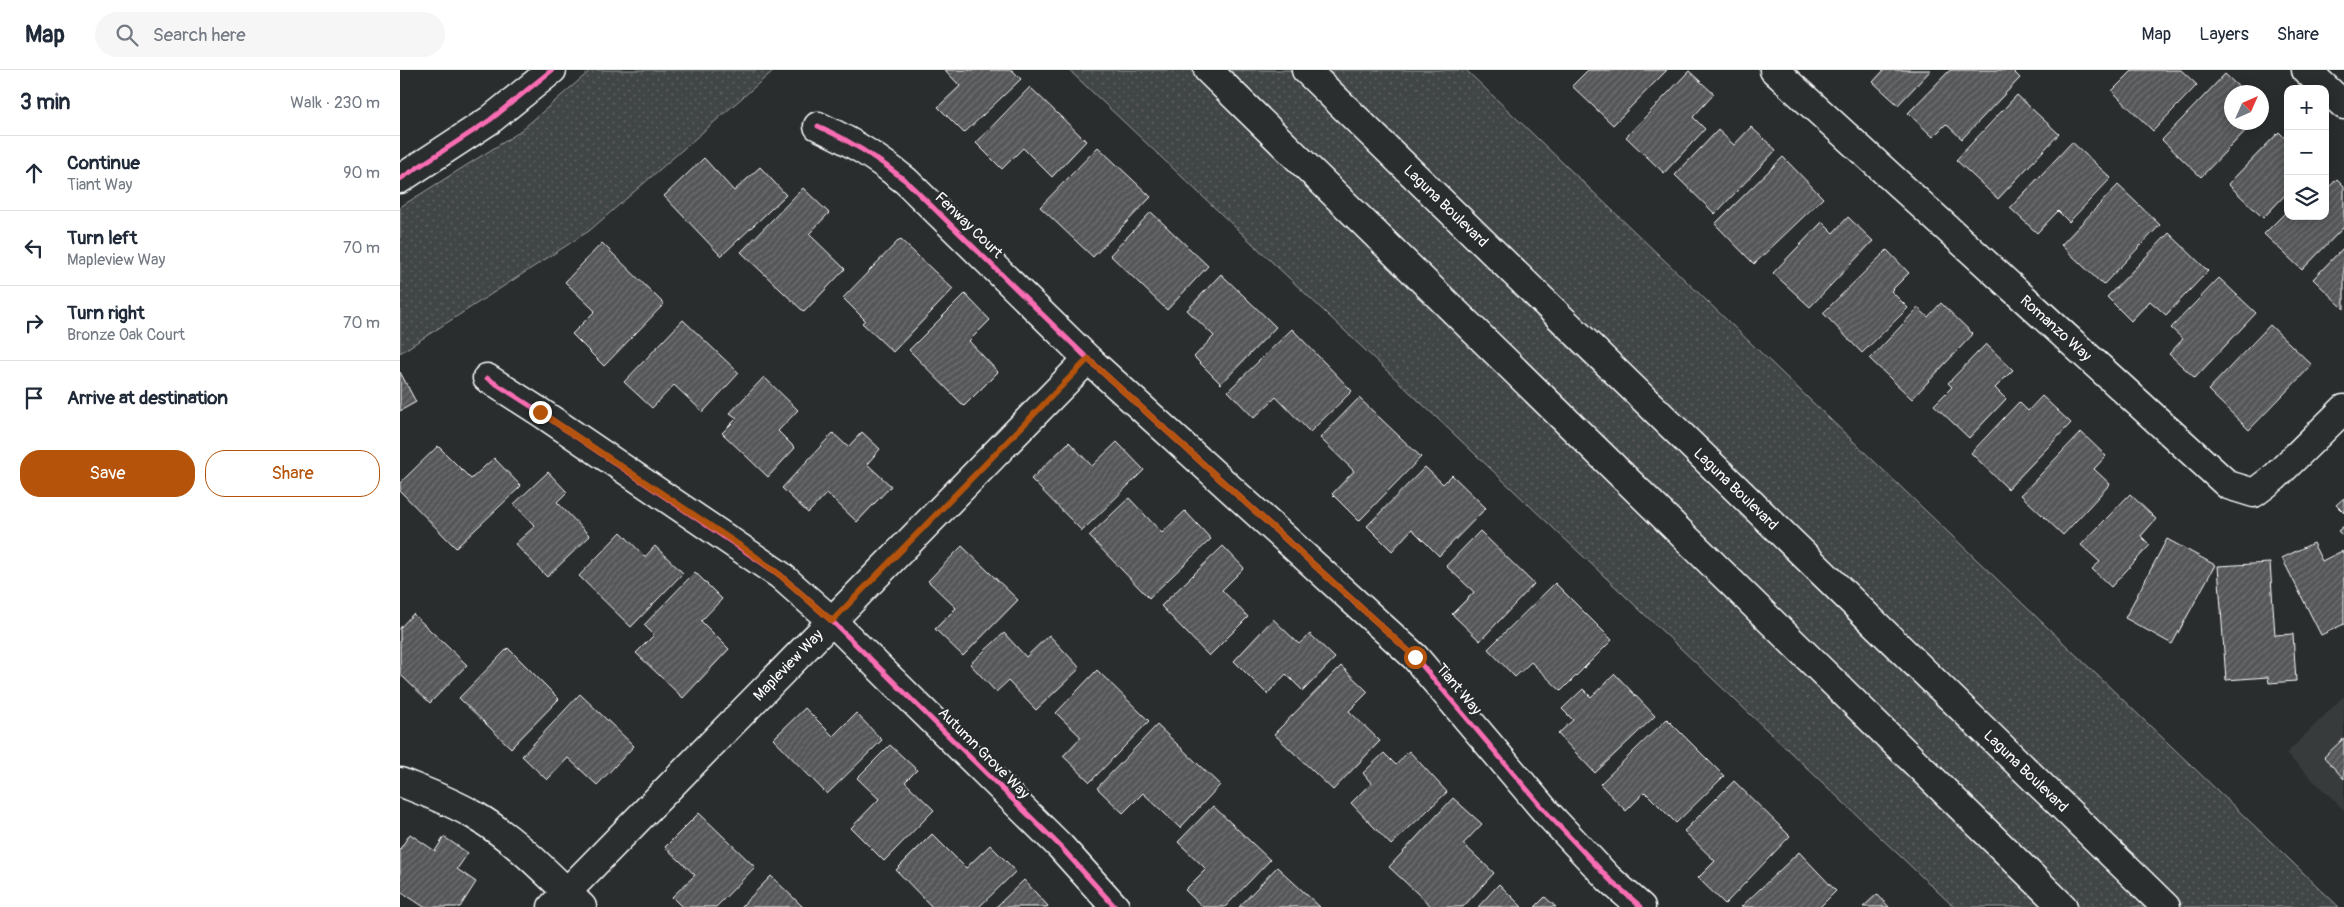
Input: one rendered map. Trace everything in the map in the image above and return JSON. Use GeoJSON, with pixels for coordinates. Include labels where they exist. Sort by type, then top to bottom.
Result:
{"type":"FeatureCollection","features":[{"type":"Feature","properties":{"kind":"street"},"geometry":{"type":"LineString","coordinates":[[400,179],[490,120],[552,70]]}},
{"type":"Feature","properties":{"kind":"street"},"geometry":{"type":"LineString","coordinates":[[1208,70],[2063,907]]}},
{"type":"Feature","properties":{"kind":"street","name":"Laguna Boulevard"},"geometry":{"type":"LineString","coordinates":[[1306,70],[2166,907]]}},
{"type":"Feature","properties":{"kind":"street","name":"Romanzo Way"},"geometry":{"type":"LineString","coordinates":[[1774,70],[2228,485],[2254,493],[2275,477],[2344,409]]}},
{"type":"Feature","properties":{"kind":"street"},"geometry":{"type":"LineString","coordinates":[[2306,70],[2344,104]]}},
{"type":"Feature","properties":{"kind":"street","name":"Fenway Court"},"geometry":{"type":"LineString","coordinates":[[818,126],[850,140],[879,158],[906,181],[1088,359]]}},
{"type":"Feature","properties":{"kind":"street","name":"Mapleview Way"},"geometry":{"type":"LineString","coordinates":[[567,902],[832,621],[1088,359]]}},
{"type":"Feature","properties":{"kind":"street","name":"Tiant Way"},"geometry":{"type":"LineString","coordinates":[[1088,359],[1415,657],[1548,813],[1609,879],[1641,907]]}},
{"type":"Feature","properties":{"kind":"street","name":"Autumn Grove Way"},"geometry":{"type":"LineString","coordinates":[[487,378],[748,551],[780,575],[832,621],[1060,846],[1115,907]]}},
{"type":"Feature","properties":{"kind":"street"},"geometry":{"type":"LineString","coordinates":[[400,782],[442,798],[474,815],[506,836],[567,902]]}},
{"type":"Feature","properties":{"kind":"shaded area"},"geometry":{"type":"Polygon","coordinates":[[[591,70],[774,70],[589,231],[400,353],[400,207],[518,133],[591,70]]]}},
{"type":"Feature","properties":{"kind":"shaded area"},"geometry":{"type":"Polygon","coordinates":[[[1069,70],[1466,70],[2339,907],[1954,907],[1069,70]]]}},
{"type":"Feature","properties":{"kind":"shaded area"},"geometry":{"type":"Polygon","coordinates":[[[2344,696],[2344,810],[2286,754],[2344,696]]]}},
{"type":"Feature","properties":{"kind":"building"},"geometry":{"type":"Polygon","coordinates":[[[945,70],[1012,70],[1021,79],[964,133],[938,107],[960,86],[945,70]]]}},
{"type":"Feature","properties":{"kind":"building"},"geometry":{"type":"Polygon","coordinates":[[[1588,70],[1667,70],[1613,125],[1572,86],[1588,70]]]}},
{"type":"Feature","properties":{"kind":"building"},"geometry":{"type":"Polygon","coordinates":[[[1884,70],[1931,70],[1898,105],[1873,82],[1884,70]]]}},
{"type":"Feature","properties":{"kind":"building"},"geometry":{"type":"Polygon","coordinates":[[[1950,70],[2012,70],[2020,78],[1962,139],[1946,124],[1933,137],[1908,113],[1950,70]]]}},
{"type":"Feature","properties":{"kind":"building"},"geometry":{"type":"Polygon","coordinates":[[[2133,70],[2181,70],[2197,85],[2153,131],[2112,91],[2133,70]]]}},
{"type":"Feature","properties":{"kind":"building"},"geometry":{"type":"Polygon","coordinates":[[[1689,71],[1714,94],[1693,117],[1705,129],[1664,173],[1626,137],[1689,71]]]}},
{"type":"Feature","properties":{"kind":"building"},"geometry":{"type":"Polygon","coordinates":[[[2225,74],[2237,85],[2224,85],[2224,130],[2246,130],[2201,177],[2162,140],[2225,74]]]}},
{"type":"Feature","properties":{"kind":"building"},"geometry":{"type":"Polygon","coordinates":[[[1030,87],[1086,141],[1052,177],[1023,148],[1002,169],[976,143],[1030,87]]]}},
{"type":"Feature","properties":{"kind":"building"},"geometry":{"type":"Polygon","coordinates":[[[2017,95],[2059,134],[1998,199],[1956,160],[2017,95]]]}},
{"type":"Feature","properties":{"kind":"building"},"geometry":{"type":"Polygon","coordinates":[[[1751,127],[1776,150],[1715,214],[1675,175],[1718,130],[1734,145],[1751,127]]]}},
{"type":"Feature","properties":{"kind":"building"},"geometry":{"type":"Polygon","coordinates":[[[2279,132],[2284,137],[2284,196],[2263,218],[2228,184],[2279,132]]]}},
{"type":"Feature","properties":{"kind":"building"},"geometry":{"type":"Polygon","coordinates":[[[2072,142],[2111,178],[2069,222],[2058,211],[2037,233],[2010,208],[2072,142]]]}},
{"type":"Feature","properties":{"kind":"building"},"geometry":{"type":"Polygon","coordinates":[[[1098,147],[1151,197],[1093,257],[1040,207],[1098,147]]]}},
{"type":"Feature","properties":{"kind":"building"},"geometry":{"type":"Polygon","coordinates":[[[1783,157],[1823,198],[1754,264],[1715,224],[1783,157]]]}},
{"type":"Feature","properties":{"kind":"building"},"geometry":{"type":"Polygon","coordinates":[[[704,158],[734,191],[760,167],[786,195],[721,256],[664,196],[704,158]]]}},
{"type":"Feature","properties":{"kind":"building"},"geometry":{"type":"Polygon","coordinates":[[[2337,179],[2344,186],[2344,227],[2302,270],[2264,234],[2284,214],[2284,220],[2329,220],[2329,187],[2337,179]]]}},
{"type":"Feature","properties":{"kind":"building"},"geometry":{"type":"Polygon","coordinates":[[[2118,185],[2160,225],[2103,285],[2061,245],[2118,185]]]}},
{"type":"Feature","properties":{"kind":"building"},"geometry":{"type":"Polygon","coordinates":[[[803,188],[829,213],[809,234],[845,269],[804,312],[741,252],[803,188]]]}},
{"type":"Feature","properties":{"kind":"building"},"geometry":{"type":"Polygon","coordinates":[[[1151,212],[1208,266],[1167,310],[1110,255],[1151,212]]]}},
{"type":"Feature","properties":{"kind":"building"},"geometry":{"type":"Polygon","coordinates":[[[1848,217],[1873,241],[1810,307],[1773,273],[1822,222],[1833,233],[1848,217]]]}},
{"type":"Feature","properties":{"kind":"building"},"geometry":{"type":"Polygon","coordinates":[[[2169,233],[2208,271],[2166,315],[2150,301],[2131,321],[2107,297],[2169,233]]]}},
{"type":"Feature","properties":{"kind":"building"},"geometry":{"type":"Polygon","coordinates":[[[900,239],[953,289],[893,352],[862,323],[865,320],[843,298],[900,239]]]}},
{"type":"Feature","properties":{"kind":"building"},"geometry":{"type":"Polygon","coordinates":[[[602,243],[664,304],[604,366],[572,334],[595,311],[565,282],[602,243]]]}},
{"type":"Feature","properties":{"kind":"building"},"geometry":{"type":"Polygon","coordinates":[[[2344,247],[2344,309],[2313,279],[2344,247]]]}},
{"type":"Feature","properties":{"kind":"building"},"geometry":{"type":"Polygon","coordinates":[[[1887,250],[1909,273],[1891,291],[1908,308],[1862,353],[1823,313],[1887,250]]]}},
{"type":"Feature","properties":{"kind":"building"},"geometry":{"type":"Polygon","coordinates":[[[1221,274],[1276,327],[1221,384],[1194,357],[1214,336],[1187,310],[1221,274]]]}},
{"type":"Feature","properties":{"kind":"building"},"geometry":{"type":"Polygon","coordinates":[[[2219,278],[2256,313],[2195,378],[2169,354],[2183,339],[2171,328],[2219,278]]]}},
{"type":"Feature","properties":{"kind":"building"},"geometry":{"type":"Polygon","coordinates":[[[965,294],[990,320],[969,341],[998,372],[964,406],[909,350],[965,294]]]}},
{"type":"Feature","properties":{"kind":"building"},"geometry":{"type":"Polygon","coordinates":[[[1941,303],[1973,334],[1912,399],[1870,359],[1918,308],[1928,317],[1941,303]]]}},
{"type":"Feature","properties":{"kind":"building"},"geometry":{"type":"Polygon","coordinates":[[[683,320],[739,373],[703,412],[674,385],[652,408],[624,382],[683,320]]]}},
{"type":"Feature","properties":{"kind":"building"},"geometry":{"type":"Polygon","coordinates":[[[2270,325],[2312,365],[2249,430],[2208,390],[2270,325]]]}},
{"type":"Feature","properties":{"kind":"building"},"geometry":{"type":"Polygon","coordinates":[[[1292,329],[1352,391],[1310,432],[1276,397],[1254,418],[1228,391],[1292,329]]]}},
{"type":"Feature","properties":{"kind":"building"},"geometry":{"type":"Polygon","coordinates":[[[1986,344],[2013,370],[1995,388],[2006,399],[1969,438],[1934,405],[1952,387],[1948,383],[1986,344]]]}},
{"type":"Feature","properties":{"kind":"building"},"geometry":{"type":"Polygon","coordinates":[[[400,372],[416,402],[400,411],[400,372]]]}},
{"type":"Feature","properties":{"kind":"building"},"geometry":{"type":"Polygon","coordinates":[[[764,377],[798,410],[778,431],[795,448],[768,477],[722,433],[737,418],[730,413],[764,377]]]}},
{"type":"Feature","properties":{"kind":"building"},"geometry":{"type":"Polygon","coordinates":[[[2042,396],[2071,423],[2008,489],[1971,453],[2019,402],[2028,411],[2042,396]]]}},
{"type":"Feature","properties":{"kind":"building"},"geometry":{"type":"Polygon","coordinates":[[[1359,398],[1421,457],[1359,521],[1332,494],[1354,471],[1320,438],[1359,398]]]}},
{"type":"Feature","properties":{"kind":"building"},"geometry":{"type":"Polygon","coordinates":[[[862,432],[880,449],[867,464],[891,486],[857,522],[827,493],[808,513],[782,488],[833,433],[848,447],[862,432]]]}},
{"type":"Feature","properties":{"kind":"building"},"geometry":{"type":"Polygon","coordinates":[[[2081,432],[2106,456],[2094,469],[2110,484],[2063,535],[2021,495],[2081,432]]]}},
{"type":"Feature","properties":{"kind":"building"},"geometry":{"type":"Polygon","coordinates":[[[1069,442],[1092,466],[1117,442],[1144,470],[1082,531],[1031,479],[1069,442]]]}},
{"type":"Feature","properties":{"kind":"building"},"geometry":{"type":"Polygon","coordinates":[[[438,446],[471,479],[494,458],[521,486],[456,548],[400,491],[400,483],[438,446]]]}},
{"type":"Feature","properties":{"kind":"building"},"geometry":{"type":"Polygon","coordinates":[[[1425,467],[1443,484],[1452,475],[1486,508],[1439,556],[1412,529],[1392,551],[1367,526],[1425,467]]]}},
{"type":"Feature","properties":{"kind":"building"},"geometry":{"type":"Polygon","coordinates":[[[548,472],[567,492],[557,502],[590,536],[547,577],[515,544],[535,526],[514,504],[548,472]]]}},
{"type":"Feature","properties":{"kind":"building"},"geometry":{"type":"Polygon","coordinates":[[[2130,494],[2156,519],[2141,536],[2150,545],[2111,587],[2092,569],[2100,562],[2081,545],[2130,494]]]}},
{"type":"Feature","properties":{"kind":"building"},"geometry":{"type":"Polygon","coordinates":[[[1129,498],[1162,533],[1185,511],[1211,539],[1149,598],[1089,536],[1129,498]]]}},
{"type":"Feature","properties":{"kind":"building"},"geometry":{"type":"Polygon","coordinates":[[[2344,498],[2344,513],[2336,505],[2344,498]]]}},
{"type":"Feature","properties":{"kind":"building"},"geometry":{"type":"Polygon","coordinates":[[[2344,526],[2344,537],[2338,531],[2344,526]]]}},
{"type":"Feature","properties":{"kind":"building"},"geometry":{"type":"Polygon","coordinates":[[[1480,531],[1534,584],[1480,641],[1452,614],[1474,592],[1446,566],[1480,531]]]}},
{"type":"Feature","properties":{"kind":"building"},"geometry":{"type":"Polygon","coordinates":[[[621,532],[645,557],[655,546],[683,573],[631,627],[579,576],[621,532]]]}},
{"type":"Feature","properties":{"kind":"building"},"geometry":{"type":"Polygon","coordinates":[[[2167,539],[2215,565],[2172,644],[2125,618],[2167,539]]]}},
{"type":"Feature","properties":{"kind":"building"},"geometry":{"type":"Polygon","coordinates":[[[2313,543],[2322,561],[2342,551],[2344,555],[2344,624],[2321,635],[2282,558],[2313,543]]]}},
{"type":"Feature","properties":{"kind":"building"},"geometry":{"type":"Polygon","coordinates":[[[962,546],[1018,600],[963,656],[935,629],[956,608],[928,581],[962,546]]]}},
{"type":"Feature","properties":{"kind":"building"},"geometry":{"type":"Polygon","coordinates":[[[1223,546],[1244,568],[1222,590],[1248,617],[1209,656],[1161,606],[1223,546]]]}},
{"type":"Feature","properties":{"kind":"building"},"geometry":{"type":"Polygon","coordinates":[[[2270,563],[2275,635],[2293,634],[2296,681],[2269,683],[2268,677],[2226,680],[2218,566],[2270,563]]]}},
{"type":"Feature","properties":{"kind":"building"},"geometry":{"type":"Polygon","coordinates":[[[695,572],[722,599],[701,621],[729,649],[683,698],[636,653],[654,635],[644,625],[695,572]]]}},
{"type":"Feature","properties":{"kind":"building"},"geometry":{"type":"Polygon","coordinates":[[[1555,583],[1612,640],[1561,691],[1531,662],[1515,677],[1488,649],[1555,583]]]}},
{"type":"Feature","properties":{"kind":"building"},"geometry":{"type":"Polygon","coordinates":[[[413,614],[467,665],[430,703],[402,676],[400,678],[400,628],[413,614]]]}},
{"type":"Feature","properties":{"kind":"building"},"geometry":{"type":"Polygon","coordinates":[[[1273,619],[1299,644],[1310,634],[1335,658],[1303,691],[1286,674],[1267,694],[1234,661],[1273,619]]]}},
{"type":"Feature","properties":{"kind":"building"},"geometry":{"type":"Polygon","coordinates":[[[1004,633],[1026,657],[1049,635],[1080,668],[1036,710],[1008,681],[996,692],[970,664],[1004,633]]]}},
{"type":"Feature","properties":{"kind":"building"},"geometry":{"type":"Polygon","coordinates":[[[508,648],[559,699],[511,748],[459,698],[508,648]]]}},
{"type":"Feature","properties":{"kind":"building"},"geometry":{"type":"Polygon","coordinates":[[[1341,666],[1368,692],[1349,711],[1380,741],[1333,790],[1274,734],[1341,666]]]}},
{"type":"Feature","properties":{"kind":"building"},"geometry":{"type":"Polygon","coordinates":[[[1097,670],[1149,721],[1090,782],[1063,756],[1081,737],[1056,713],[1097,670]]]}},
{"type":"Feature","properties":{"kind":"building"},"geometry":{"type":"Polygon","coordinates":[[[1615,674],[1655,716],[1595,773],[1558,734],[1573,720],[1562,709],[1583,689],[1591,697],[1615,674]]]}},
{"type":"Feature","properties":{"kind":"building"},"geometry":{"type":"Polygon","coordinates":[[[580,694],[634,746],[597,785],[568,758],[547,780],[522,756],[580,694]]]}},
{"type":"Feature","properties":{"kind":"building"},"geometry":{"type":"Polygon","coordinates":[[[805,708],[833,736],[856,713],[882,740],[827,794],[773,739],[805,708]]]}},
{"type":"Feature","properties":{"kind":"building"},"geometry":{"type":"Polygon","coordinates":[[[1667,719],[1724,776],[1676,823],[1645,792],[1626,811],[1600,784],[1667,719]]]}},
{"type":"Feature","properties":{"kind":"building"},"geometry":{"type":"Polygon","coordinates":[[[1157,725],[1220,785],[1180,828],[1143,793],[1123,813],[1097,788],[1157,725]]]}},
{"type":"Feature","properties":{"kind":"building"},"geometry":{"type":"Polygon","coordinates":[[[2344,738],[2344,779],[2324,757],[2344,738]]]}},
{"type":"Feature","properties":{"kind":"building"},"geometry":{"type":"Polygon","coordinates":[[[890,745],[917,770],[905,782],[934,810],[884,861],[851,828],[879,799],[857,778],[890,745]]]}},
{"type":"Feature","properties":{"kind":"building"},"geometry":{"type":"Polygon","coordinates":[[[1409,751],[1447,792],[1391,845],[1351,803],[1371,783],[1363,773],[1384,753],[1396,765],[1409,751]]]}},
{"type":"Feature","properties":{"kind":"building"},"geometry":{"type":"Polygon","coordinates":[[[1734,781],[1790,836],[1725,904],[1698,878],[1715,861],[1684,831],[1734,781]]]}},
{"type":"Feature","properties":{"kind":"building"},"geometry":{"type":"Polygon","coordinates":[[[1453,798],[1482,824],[1463,844],[1494,873],[1463,907],[1432,907],[1389,867],[1453,798]]]}},
{"type":"Feature","properties":{"kind":"building"},"geometry":{"type":"Polygon","coordinates":[[[1213,806],[1270,860],[1225,907],[1203,907],[1185,890],[1206,869],[1178,842],[1213,806]]]}},
{"type":"Feature","properties":{"kind":"building"},"geometry":{"type":"Polygon","coordinates":[[[699,813],[755,867],[716,907],[682,907],[672,897],[695,875],[665,847],[699,813]]]}},
{"type":"Feature","properties":{"kind":"building"},"geometry":{"type":"Polygon","coordinates":[[[410,834],[435,851],[444,837],[468,853],[457,869],[476,882],[460,907],[424,907],[400,891],[400,849],[410,834]]]}},
{"type":"Feature","properties":{"kind":"building"},"geometry":{"type":"Polygon","coordinates":[[[932,834],[966,868],[990,845],[1016,871],[979,907],[932,907],[896,870],[932,834]]]}},
{"type":"Feature","properties":{"kind":"building"},"geometry":{"type":"Polygon","coordinates":[[[1799,852],[1836,891],[1820,907],[1741,907],[1799,852]]]}},
{"type":"Feature","properties":{"kind":"building"},"geometry":{"type":"Polygon","coordinates":[[[1277,867],[1320,907],[1239,907],[1277,867]]]}},
{"type":"Feature","properties":{"kind":"building"},"geometry":{"type":"Polygon","coordinates":[[[771,876],[803,907],[741,907],[771,876]]]}},
{"type":"Feature","properties":{"kind":"building"},"geometry":{"type":"Polygon","coordinates":[[[1024,880],[1047,907],[996,907],[1024,880]]]}},
{"type":"Feature","properties":{"kind":"building"},"geometry":{"type":"Polygon","coordinates":[[[1499,884],[1522,907],[1478,907],[1499,884]]]}},
{"type":"Feature","properties":{"kind":"building"},"geometry":{"type":"Polygon","coordinates":[[[1877,894],[1889,907],[1863,907],[1877,894]]]}},
{"type":"Feature","properties":{"kind":"building"},"geometry":{"type":"Polygon","coordinates":[[[1545,897],[1556,907],[1535,907],[1545,897]]]}},
{"type":"Feature","properties":{"kind":"cycle path"},"geometry":{"type":"LineString","coordinates":[[400,179],[490,120],[552,70]]}},
{"type":"Feature","properties":{"kind":"cycle path"},"geometry":{"type":"LineString","coordinates":[[818,126],[864,150],[906,181],[1088,359],[1415,657],[1547,813],[1609,879],[1641,907]]}},
{"type":"Feature","properties":{"kind":"cycle path"},"geometry":{"type":"LineString","coordinates":[[487,378],[780,575],[832,621],[1060,846],[1115,907]]}},
{"type":"Feature","properties":{"kind":"route"},"geometry":{"type":"LineString","coordinates":[[540,412],[748,551],[780,575],[832,621],[1088,359],[1415,657]]}}]}
